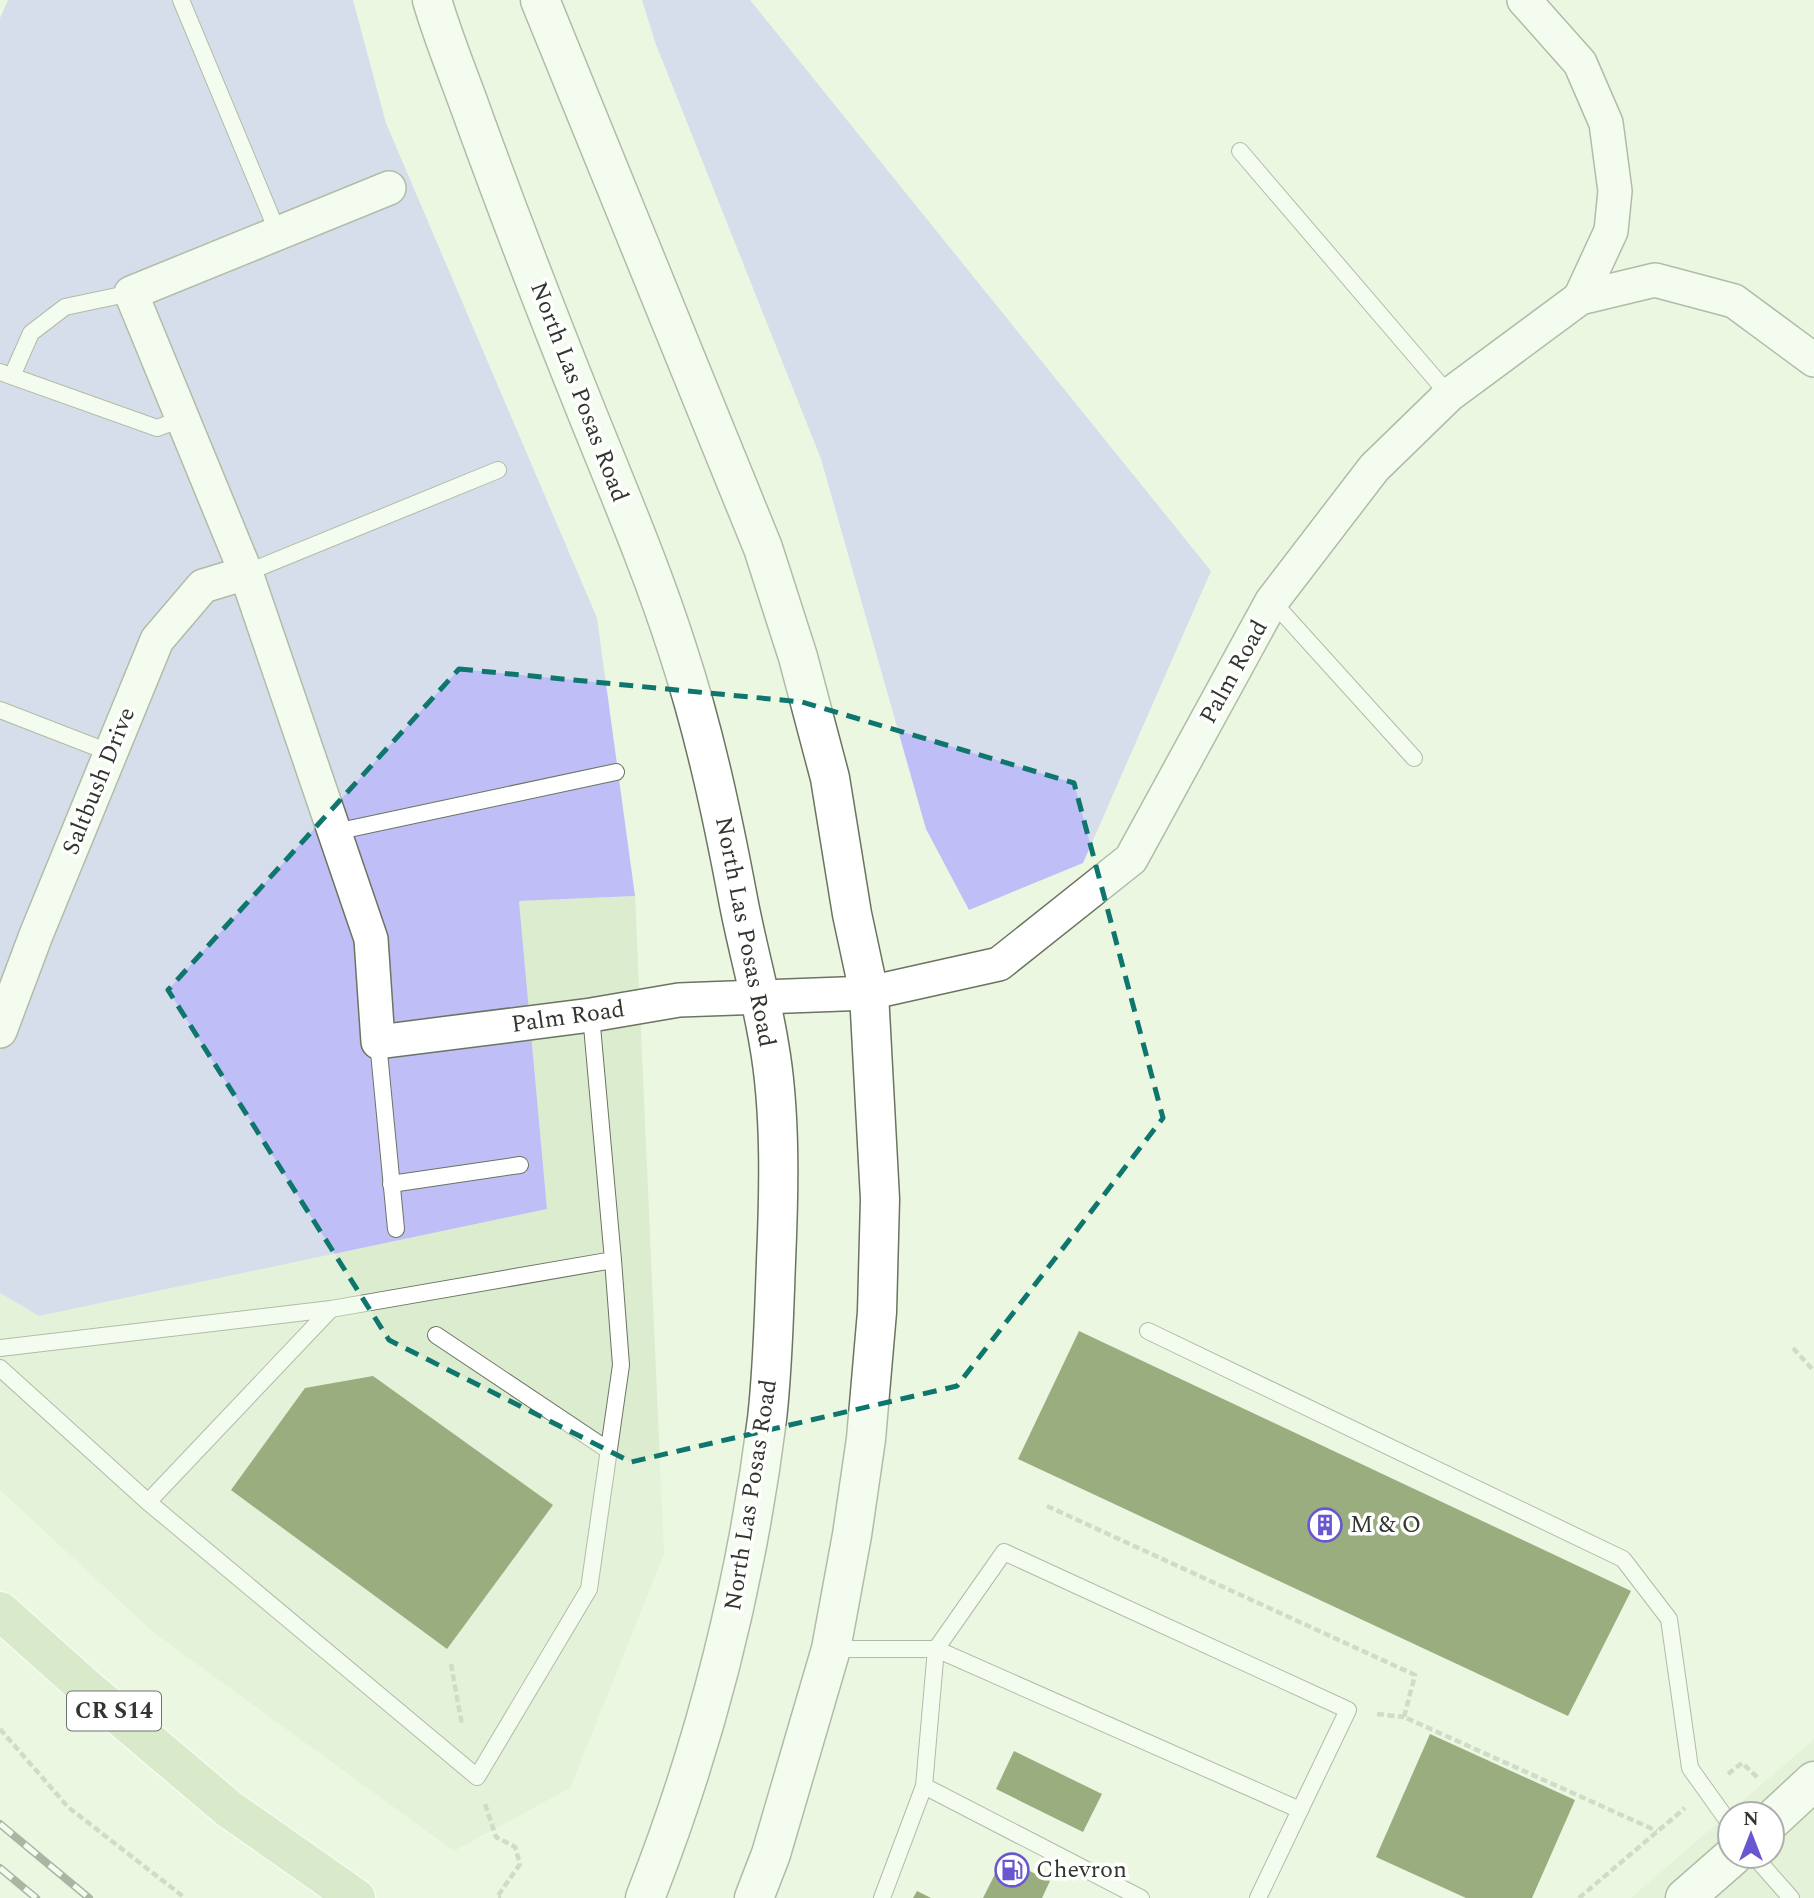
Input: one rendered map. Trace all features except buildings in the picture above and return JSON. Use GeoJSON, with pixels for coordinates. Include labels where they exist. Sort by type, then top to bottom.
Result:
{"type":"FeatureCollection","features":[{"type":"Feature","properties":{"kind":"main road","name":"North Las Posas Road"},"geometry":{"type":"LineString","coordinates":[[432,0],[562,352],[677,647],[703,734],[769,1046],[777,1137],[777,1242],[767,1416],[743,1572],[714,1697],[645,1898]]}},
{"type":"Feature","properties":{"kind":"main road"},"geometry":{"type":"LineString","coordinates":[[540,0],[767,560],[798,657],[830,778],[852,914],[869,993],[880,1199],[877,1311],[866,1439],[831,1649],[783,1816],[754,1898]]}},
{"type":"Feature","properties":{"kind":"main road","name":"CR S14"},"geometry":{"type":"LineString","coordinates":[[0,1611],[229,1809],[356,1898]]}},
{"type":"Feature","properties":{"kind":"main road"},"geometry":{"type":"LineString","coordinates":[[1786,1807],[1814,1781]]}},
{"type":"Feature","properties":{"kind":"main road"},"geometry":{"type":"LineString","coordinates":[[1685,1898],[1716,1870]]}},
{"type":"Feature","properties":{"kind":"street"},"geometry":{"type":"LineString","coordinates":[[1524,0],[1580,63],[1606,123],[1615,191],[1611,231],[1580,299]]}},
{"type":"Feature","properties":{"kind":"street"},"geometry":{"type":"LineString","coordinates":[[378,1042],[371,939],[247,573],[131,293],[389,188]]}},
{"type":"Feature","properties":{"kind":"street"},"geometry":{"type":"LineString","coordinates":[[1580,299],[1654,280],[1734,301],[1814,360]]}},
{"type":"Feature","properties":{"kind":"street","name":"Palm Road"},"geometry":{"type":"LineString","coordinates":[[378,1042],[591,1015],[679,1000],[869,993],[999,964],[1131,859],[1272,601],[1374,468],[1448,395],[1580,299]]}},
{"type":"Feature","properties":{"kind":"street","name":"Saltbush Drive"},"geometry":{"type":"LineString","coordinates":[[1,1025],[157,640],[203,586],[247,573]]}},
{"type":"Feature","properties":{"kind":"lane"},"geometry":{"type":"LineString","coordinates":[[181,0],[278,233]]}},
{"type":"Feature","properties":{"kind":"lane"},"geometry":{"type":"LineString","coordinates":[[1240,151],[1448,395]]}},
{"type":"Feature","properties":{"kind":"lane"},"geometry":{"type":"LineString","coordinates":[[131,293],[65,307],[31,333],[6,374],[157,428],[184,418]]}},
{"type":"Feature","properties":{"kind":"lane"},"geometry":{"type":"LineString","coordinates":[[247,573],[498,470]]}},
{"type":"Feature","properties":{"kind":"lane"},"geometry":{"type":"LineString","coordinates":[[1272,601],[1414,758]]}},
{"type":"Feature","properties":{"kind":"lane"},"geometry":{"type":"LineString","coordinates":[[0,710],[111,753]]}},
{"type":"Feature","properties":{"kind":"lane"},"geometry":{"type":"LineString","coordinates":[[335,832],[616,772]]}},
{"type":"Feature","properties":{"kind":"lane"},"geometry":{"type":"LineString","coordinates":[[0,1368],[148,1502],[477,1777],[589,1588],[621,1365],[591,1015]]}},
{"type":"Feature","properties":{"kind":"lane"},"geometry":{"type":"LineString","coordinates":[[378,1042],[396,1229]]}},
{"type":"Feature","properties":{"kind":"lane"},"geometry":{"type":"LineString","coordinates":[[391,1184],[520,1165]]}},
{"type":"Feature","properties":{"kind":"lane"},"geometry":{"type":"LineString","coordinates":[[0,1348],[331,1310],[613,1260]]}},
{"type":"Feature","properties":{"kind":"lane"},"geometry":{"type":"LineString","coordinates":[[148,1502],[331,1310]]}},
{"type":"Feature","properties":{"kind":"lane"},"geometry":{"type":"LineString","coordinates":[[1148,1331],[1623,1559],[1670,1619],[1690,1768],[1716,1804]]}},
{"type":"Feature","properties":{"kind":"lane"},"geometry":{"type":"LineString","coordinates":[[436,1335],[608,1450]]}},
{"type":"Feature","properties":{"kind":"lane"},"geometry":{"type":"LineString","coordinates":[[882,1898],[924,1786],[936,1649],[1004,1552],[1348,1710],[1258,1898]]}},
{"type":"Feature","properties":{"kind":"lane"},"geometry":{"type":"LineString","coordinates":[[831,1649],[936,1649],[1300,1810]]}},
{"type":"Feature","properties":{"kind":"lane"},"geometry":{"type":"LineString","coordinates":[[924,1786],[1141,1898]]}},
{"type":"Feature","properties":{"kind":"lane"},"geometry":{"type":"LineString","coordinates":[[1766,1870],[1791,1898]]}},
{"type":"Feature","properties":{"kind":"path"},"geometry":{"type":"LineString","coordinates":[[1793,1348],[1814,1371]]}},
{"type":"Feature","properties":{"kind":"path"},"geometry":{"type":"LineString","coordinates":[[1047,1506],[1415,1675],[1404,1717],[1657,1831]]}},
{"type":"Feature","properties":{"kind":"path"},"geometry":{"type":"LineString","coordinates":[[0,1729],[68,1807],[185,1898]]}},
{"type":"Feature","properties":{"kind":"highlighted area"},"geometry":{"type":"Polygon","coordinates":[[[459,669],[802,702],[1074,783],[1163,1118],[957,1386],[631,1462],[389,1340],[168,990],[459,669]]]}},
{"type":"Feature","properties":{"kind":"shaded area"},"geometry":{"type":"Polygon","coordinates":[[[8,0],[353,0],[386,123],[597,618],[635,896],[519,901],[547,1209],[39,1316],[0,1293],[0,18],[8,0]]]}},
{"type":"Feature","properties":{"kind":"shaded area"},"geometry":{"type":"Polygon","coordinates":[[[642,0],[750,0],[1211,571],[1083,863],[969,910],[926,829],[821,459],[655,42],[642,0]]]}},
{"type":"Feature","properties":{"kind":"shaded area"},"geometry":{"type":"Polygon","coordinates":[[[635,896],[664,1554],[570,1788],[454,1851],[153,1632],[0,1490],[0,1293],[39,1316],[547,1209],[519,901],[635,896]]]}},
{"type":"Feature","properties":{"kind":"shaded area"},"geometry":{"type":"Polygon","coordinates":[[[1814,1739],[1814,1898],[1631,1898],[1716,1824],[1716,1870],[1786,1870],[1786,1800],[1744,1800],[1814,1739]]]}},
{"type":"Feature","properties":{"kind":"railway"},"geometry":{"type":"LineString","coordinates":[[0,1824],[89,1898]]}},
{"type":"Feature","properties":{"kind":"railway"},"geometry":{"type":"LineString","coordinates":[[0,1868],[36,1898]]}},
{"type":"Feature","properties":{"kind":"place","name":"M & O"},"geometry":{"type":"Point","coordinates":[1325,1525]}},
{"type":"Feature","properties":{"kind":"place","name":"Chevron"},"geometry":{"type":"Point","coordinates":[1012,1870]}}]}
